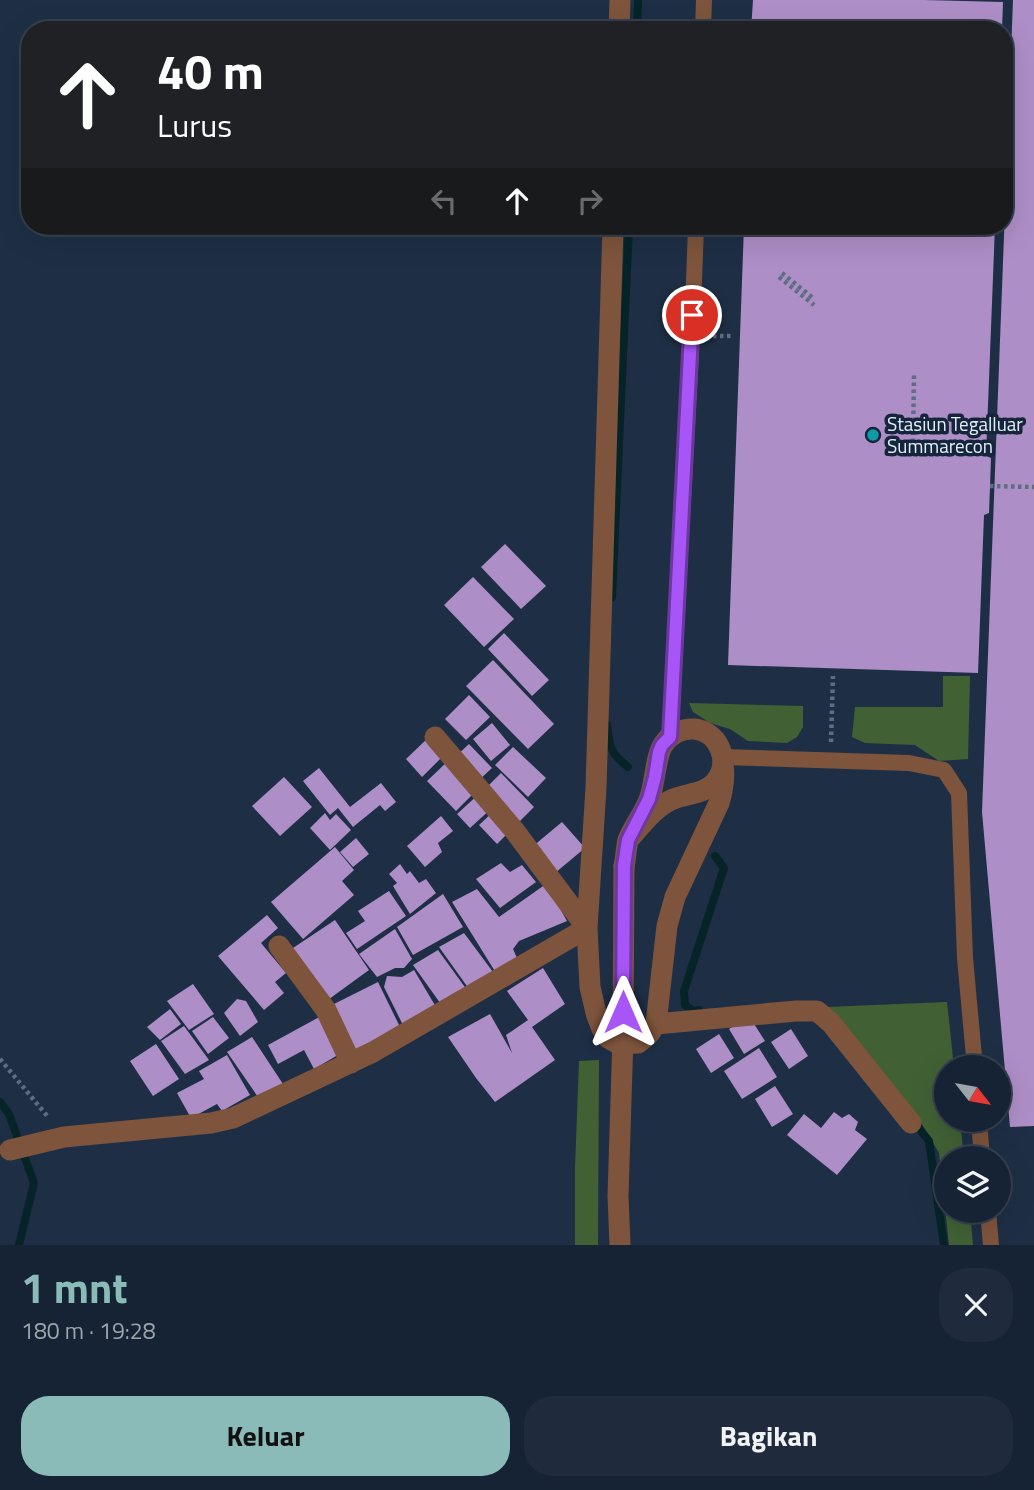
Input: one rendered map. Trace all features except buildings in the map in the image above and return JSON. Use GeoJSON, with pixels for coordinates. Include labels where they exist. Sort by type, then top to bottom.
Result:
{"type":"FeatureCollection","features":[{"type":"Feature","properties":{"kind":"street"},"geometry":{"type":"LineString","coordinates":[[619,21],[620,0]]}},
{"type":"Feature","properties":{"kind":"street"},"geometry":{"type":"LineString","coordinates":[[613,235],[596,775],[587,928],[590,987],[596,1013],[608,1038],[620,1044],[638,1043],[656,1024],[667,926],[675,897],[719,803],[725,774],[717,742],[708,734],[687,729],[676,732],[662,745],[649,799],[628,840],[624,866],[623,1036],[618,1196],[621,1245]]}},
{"type":"Feature","properties":{"kind":"street"},"geometry":{"type":"LineString","coordinates":[[435,737],[514,830],[587,928]]}},
{"type":"Feature","properties":{"kind":"street"},"geometry":{"type":"LineString","coordinates":[[658,760],[659,771],[664,780],[672,788],[703,800],[709,807],[710,820]]}},
{"type":"Feature","properties":{"kind":"street"},"geometry":{"type":"LineString","coordinates":[[628,840],[668,801],[701,792],[715,783],[720,776],[723,760]]}},
{"type":"Feature","properties":{"kind":"street"},"geometry":{"type":"LineString","coordinates":[[10,1150],[54,1139],[211,1123],[233,1118],[373,1052],[587,928]]}},
{"type":"Feature","properties":{"kind":"street"},"geometry":{"type":"LineString","coordinates":[[279,946],[326,1010],[351,1063]]}},
{"type":"Feature","properties":{"kind":"street"},"geometry":{"type":"LineString","coordinates":[[656,1024],[796,1010],[817,1011],[831,1023],[911,1123]]}},
{"type":"Feature","properties":{"kind":"lane"},"geometry":{"type":"LineString","coordinates":[[703,21],[704,0]]}},
{"type":"Feature","properties":{"kind":"lane"},"geometry":{"type":"LineString","coordinates":[[670,737],[696,235]]}},
{"type":"Feature","properties":{"kind":"lane"},"geometry":{"type":"LineString","coordinates":[[723,760],[831,759],[914,763],[944,770],[958,793],[965,958],[974,1055]]}},
{"type":"Feature","properties":{"kind":"lane"},"geometry":{"type":"LineString","coordinates":[[989,1223],[991,1245]]}},
{"type":"Feature","properties":{"kind":"path"},"geometry":{"type":"LineString","coordinates":[[813,298],[781,275],[814,305]]}},
{"type":"Feature","properties":{"kind":"path"},"geometry":{"type":"LineString","coordinates":[[913,442],[914,374]]}},
{"type":"Feature","properties":{"kind":"path"},"geometry":{"type":"LineString","coordinates":[[990,485],[1034,486]]}},
{"type":"Feature","properties":{"kind":"path"},"geometry":{"type":"LineString","coordinates":[[831,759],[833,676]]}},
{"type":"Feature","properties":{"kind":"path"},"geometry":{"type":"LineString","coordinates":[[0,1059],[54,1139]]}},
{"type":"Feature","properties":{"kind":"green space"},"geometry":{"type":"Polygon","coordinates":[[[943,676],[970,676],[968,759],[939,761],[915,745],[865,743],[852,737],[855,707],[943,707],[943,676]]]}},
{"type":"Feature","properties":{"kind":"green space"},"geometry":{"type":"Polygon","coordinates":[[[689,703],[803,706],[803,727],[797,737],[787,743],[748,741],[730,729],[710,723],[693,712],[689,703]]]}},
{"type":"Feature","properties":{"kind":"green space"},"geometry":{"type":"Polygon","coordinates":[[[947,1002],[953,1055],[934,1055],[934,1132],[961,1132],[963,1146],[935,1146],[920,1121],[827,1007],[947,1002]]]}},
{"type":"Feature","properties":{"kind":"green space"},"geometry":{"type":"Polygon","coordinates":[[[599,1060],[598,1245],[575,1245],[579,1061],[599,1060]]]}},
{"type":"Feature","properties":{"kind":"green space"},"geometry":{"type":"Polygon","coordinates":[[[947,1223],[971,1223],[973,1245],[949,1245],[947,1223]]]}},
{"type":"Feature","properties":{"kind":"waterway"},"geometry":{"type":"LineString","coordinates":[[637,21],[638,0]]}},
{"type":"Feature","properties":{"kind":"waterway"},"geometry":{"type":"LineString","coordinates":[[612,597],[629,235]]}},
{"type":"Feature","properties":{"kind":"waterway"},"geometry":{"type":"LineString","coordinates":[[607,725],[611,749],[628,767]]}},
{"type":"Feature","properties":{"kind":"waterway"},"geometry":{"type":"LineString","coordinates":[[699,1010],[693,1011],[685,1005],[684,991],[724,868],[715,856]]}},
{"type":"Feature","properties":{"kind":"waterway"},"geometry":{"type":"LineString","coordinates":[[0,1102],[9,1114],[34,1183],[19,1245]]}},
{"type":"Feature","properties":{"kind":"waterway"},"geometry":{"type":"LineString","coordinates":[[913,1121],[929,1141],[944,1245]]}},
{"type":"Feature","properties":{"kind":"place","name":"Stasiun Tegalluar Summarecon"},"geometry":{"type":"Point","coordinates":[873,435]}},
{"type":"Feature","properties":{"kind":"route"},"geometry":{"type":"LineString","coordinates":[[623,1012],[624,866],[628,840],[649,799],[659,752],[670,737],[692,315]]}}]}
